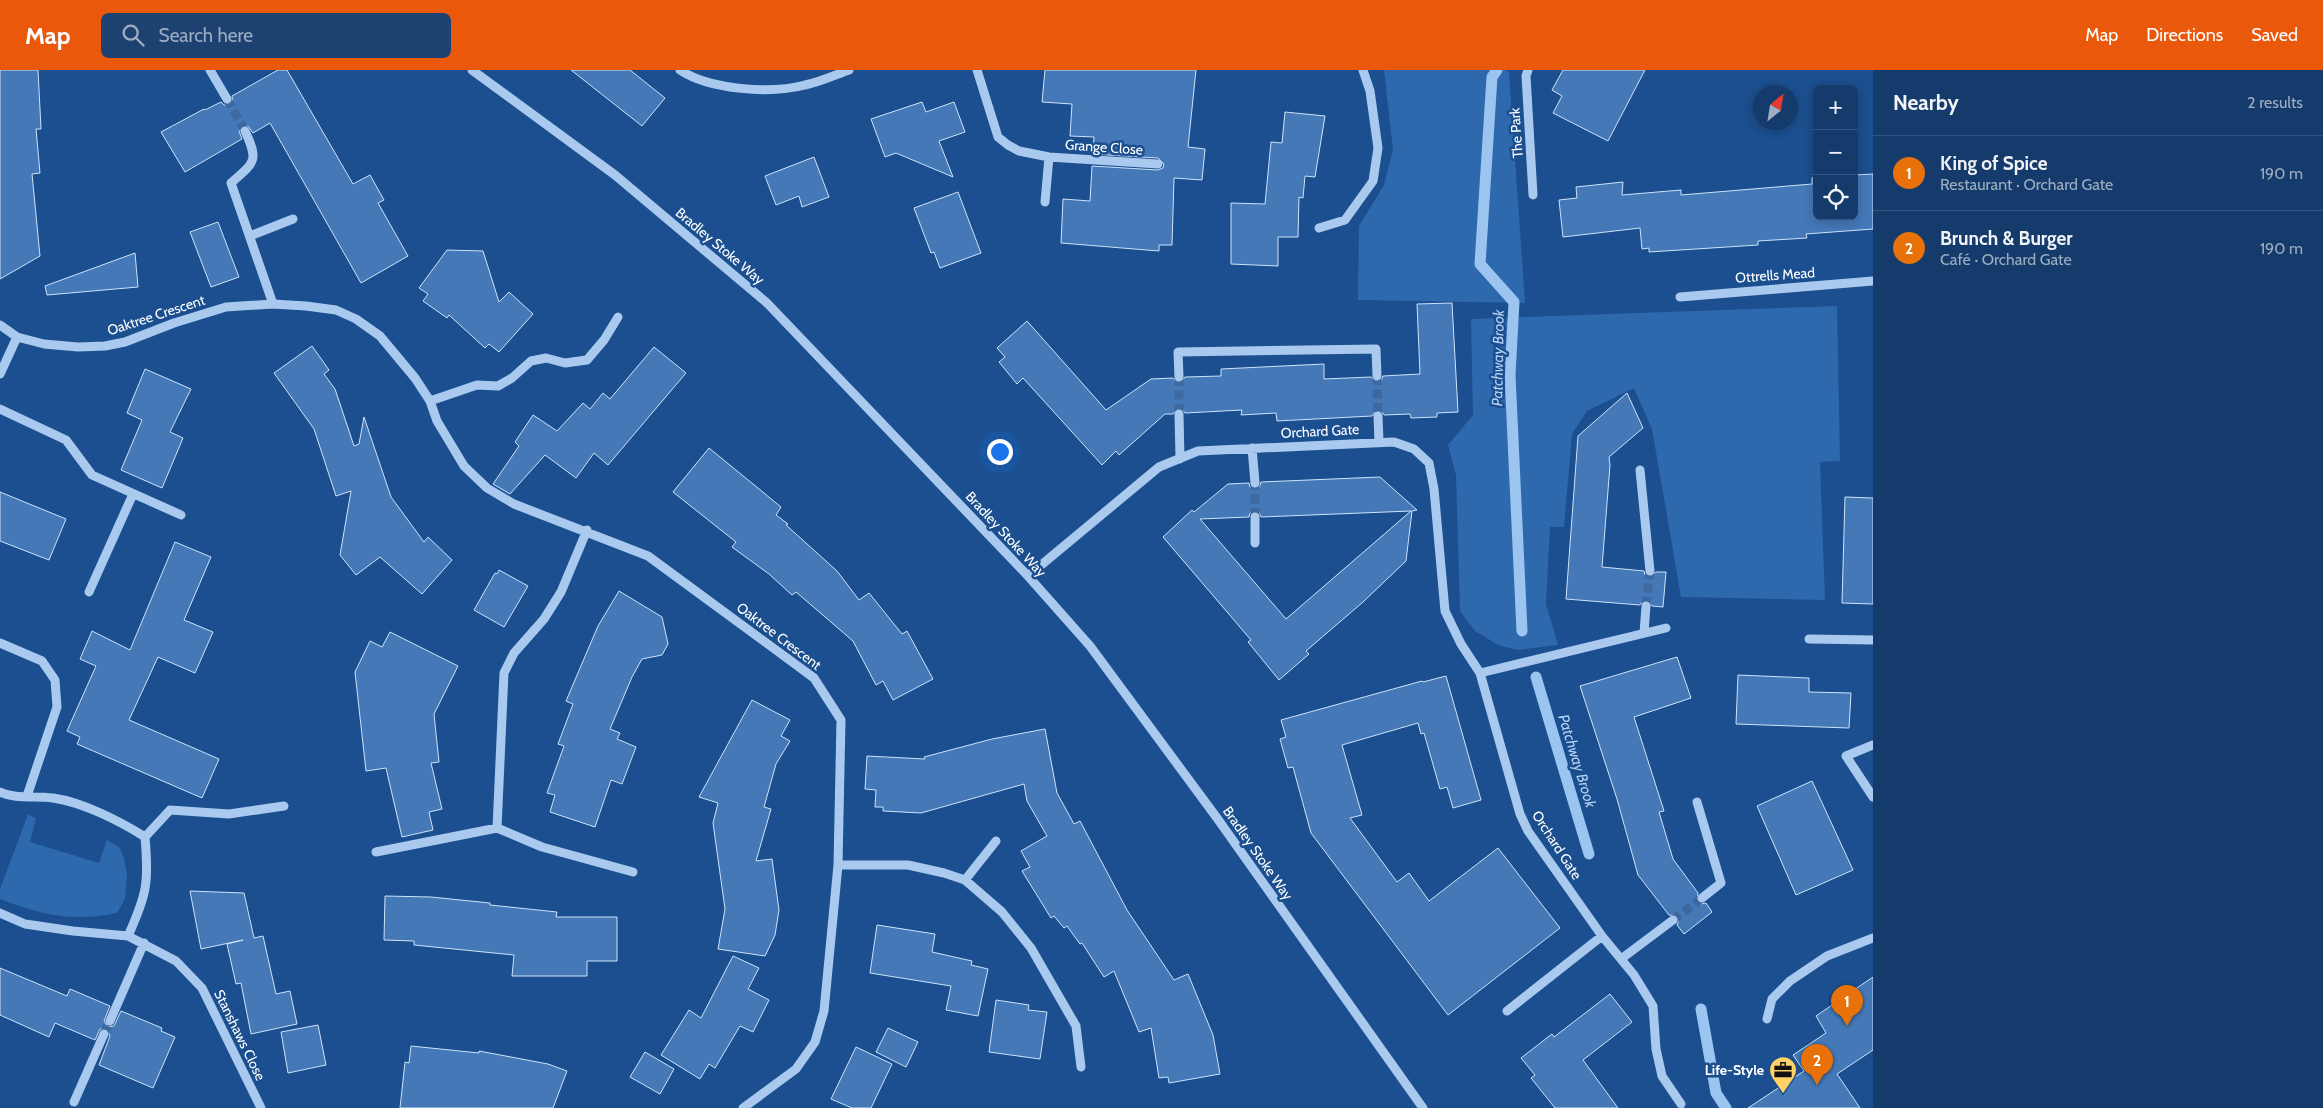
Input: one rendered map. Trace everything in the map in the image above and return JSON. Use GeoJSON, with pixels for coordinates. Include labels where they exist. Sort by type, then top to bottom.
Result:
{"type":"FeatureCollection","features":[{"type":"Feature","properties":{"kind":"street"},"geometry":{"type":"LineString","coordinates":[[210,70],[227,99]]}},
{"type":"Feature","properties":{"kind":"street","name":"Bradley Stoke Way"},"geometry":{"type":"LineString","coordinates":[[472,70],[615,175],[767,303],[852,395],[1028,576],[1090,646],[1217,818],[1423,1108]]}},
{"type":"Feature","properties":{"kind":"street"},"geometry":{"type":"LineString","coordinates":[[680,70],[688,75],[727,86],[765,90],[804,86],[849,70]]}},
{"type":"Feature","properties":{"kind":"street","name":"Grange Close"},"geometry":{"type":"LineString","coordinates":[[977,70],[998,137],[1019,151],[1048,157],[1158,164]]}},
{"type":"Feature","properties":{"kind":"street"},"geometry":{"type":"LineString","coordinates":[[1319,228],[1345,220],[1373,181],[1378,148],[1370,91],[1363,70]]}},
{"type":"Feature","properties":{"kind":"street","name":"The Park"},"geometry":{"type":"LineString","coordinates":[[1528,70],[1526,76],[1533,194]]}},
{"type":"Feature","properties":{"kind":"street"},"geometry":{"type":"LineString","coordinates":[[245,131],[254,150],[253,159],[249,167],[231,183],[273,304]]}},
{"type":"Feature","properties":{"kind":"street","name":"Grange Close"},"geometry":{"type":"LineString","coordinates":[[1045,202],[1048,157]]}},
{"type":"Feature","properties":{"kind":"street"},"geometry":{"type":"LineString","coordinates":[[250,236],[293,219]]}},
{"type":"Feature","properties":{"kind":"street","name":"Ottrells Mead"},"geometry":{"type":"LineString","coordinates":[[1680,297],[1873,281]]}},
{"type":"Feature","properties":{"kind":"street","name":"Oaktree Crescent"},"geometry":{"type":"LineString","coordinates":[[0,325],[17,337],[44,344],[78,347],[106,346],[125,342],[174,323],[226,307],[273,304],[336,310],[356,319],[380,336],[415,378],[430,401],[437,421],[464,466],[487,488],[514,504],[587,530],[648,556],[814,678],[841,720],[838,866],[824,1011],[815,1042],[796,1069],[743,1108]]}},
{"type":"Feature","properties":{"kind":"street"},"geometry":{"type":"LineString","coordinates":[[430,401],[477,384],[498,386],[512,378],[531,361],[546,358],[565,363],[587,360],[604,340],[618,317]]}},
{"type":"Feature","properties":{"kind":"street"},"geometry":{"type":"LineString","coordinates":[[0,374],[17,337]]}},
{"type":"Feature","properties":{"kind":"street"},"geometry":{"type":"LineString","coordinates":[[1179,378],[1178,352],[1376,349],[1377,376]]}},
{"type":"Feature","properties":{"kind":"street"},"geometry":{"type":"LineString","coordinates":[[0,409],[66,440],[92,475],[181,515]]}},
{"type":"Feature","properties":{"kind":"street"},"geometry":{"type":"LineString","coordinates":[[1179,414],[1180,459]]}},
{"type":"Feature","properties":{"kind":"street"},"geometry":{"type":"LineString","coordinates":[[1378,416],[1379,442]]}},
{"type":"Feature","properties":{"kind":"street","name":"Orchard Gate"},"geometry":{"type":"LineString","coordinates":[[1028,576],[1159,468],[1198,451],[1379,442],[1394,442],[1414,449],[1429,463],[1434,489],[1445,611],[1460,644],[1480,673],[1520,814],[1528,831],[1653,1006],[1656,1049],[1662,1076],[1681,1104]]}},
{"type":"Feature","properties":{"kind":"street"},"geometry":{"type":"LineString","coordinates":[[1252,448],[1255,483]]}},
{"type":"Feature","properties":{"kind":"street"},"geometry":{"type":"LineString","coordinates":[[1640,470],[1650,571]]}},
{"type":"Feature","properties":{"kind":"street"},"geometry":{"type":"LineString","coordinates":[[89,592],[133,494]]}},
{"type":"Feature","properties":{"kind":"street"},"geometry":{"type":"LineString","coordinates":[[1255,517],[1255,543]]}},
{"type":"Feature","properties":{"kind":"street"},"geometry":{"type":"LineString","coordinates":[[497,828],[504,673],[514,653],[544,619],[561,592],[587,530]]}},
{"type":"Feature","properties":{"kind":"street"},"geometry":{"type":"LineString","coordinates":[[1644,633],[1646,606]]}},
{"type":"Feature","properties":{"kind":"street"},"geometry":{"type":"LineString","coordinates":[[1480,673],[1666,628]]}},
{"type":"Feature","properties":{"kind":"street"},"geometry":{"type":"LineString","coordinates":[[1809,639],[1873,640]]}},
{"type":"Feature","properties":{"kind":"street"},"geometry":{"type":"LineString","coordinates":[[0,643],[42,661],[56,680],[57,707],[27,796]]}},
{"type":"Feature","properties":{"kind":"street"},"geometry":{"type":"LineString","coordinates":[[1873,745],[1846,756],[1873,797]]}},
{"type":"Feature","properties":{"kind":"street"},"geometry":{"type":"LineString","coordinates":[[0,792],[12,797],[54,798],[125,824],[145,837]]}},
{"type":"Feature","properties":{"kind":"street"},"geometry":{"type":"LineString","coordinates":[[1696,802],[1721,883],[1702,898]]}},
{"type":"Feature","properties":{"kind":"street"},"geometry":{"type":"LineString","coordinates":[[128,936],[145,898],[148,875],[145,837],[170,810],[229,814],[284,806]]}},
{"type":"Feature","properties":{"kind":"street"},"geometry":{"type":"LineString","coordinates":[[376,852],[497,828],[542,847],[632,872]]}},
{"type":"Feature","properties":{"kind":"street"},"geometry":{"type":"LineString","coordinates":[[965,880],[996,841]]}},
{"type":"Feature","properties":{"kind":"street"},"geometry":{"type":"LineString","coordinates":[[838,866],[908,865],[965,880],[1002,912],[1031,948],[1076,1026],[1081,1067]]}},
{"type":"Feature","properties":{"kind":"street","name":"Stanshaws Close"},"geometry":{"type":"LineString","coordinates":[[0,913],[25,924],[73,932],[128,936],[176,961],[202,988],[260,1108]]}},
{"type":"Feature","properties":{"kind":"street"},"geometry":{"type":"LineString","coordinates":[[1621,959],[1673,920]]}},
{"type":"Feature","properties":{"kind":"street"},"geometry":{"type":"LineString","coordinates":[[1507,1011],[1602,936]]}},
{"type":"Feature","properties":{"kind":"street"},"geometry":{"type":"LineString","coordinates":[[1767,1019],[1772,999],[1790,981],[1828,956],[1873,938]]}},
{"type":"Feature","properties":{"kind":"street"},"geometry":{"type":"LineString","coordinates":[[110,1021],[144,943]]}},
{"type":"Feature","properties":{"kind":"street"},"geometry":{"type":"LineString","coordinates":[[74,1102],[104,1034]]}},
{"type":"Feature","properties":{"kind":"shaded area"},"geometry":{"type":"Polygon","coordinates":[[[1384,70],[1505,70],[1509,72],[1525,303],[1358,300],[1359,226],[1384,185],[1393,150],[1384,70]]]}},
{"type":"Feature","properties":{"kind":"shaded area"},"geometry":{"type":"Polygon","coordinates":[[[1837,306],[1840,461],[1820,462],[1825,600],[1681,597],[1652,429],[1634,388],[1587,411],[1572,434],[1564,527],[1550,527],[1546,604],[1558,645],[1517,650],[1498,645],[1475,631],[1460,611],[1456,475],[1448,445],[1473,415],[1471,319],[1837,306]]]}},
{"type":"Feature","properties":{"kind":"shaded area"},"geometry":{"type":"Polygon","coordinates":[[[28,814],[36,819],[30,842],[99,863],[107,840],[120,848],[127,875],[125,899],[117,913],[101,916],[71,917],[43,913],[0,899],[0,889],[28,814]]]}},
{"type":"Feature","properties":{"kind":"building"},"geometry":{"type":"Polygon","coordinates":[[[0,70],[38,70],[41,129],[36,129],[40,173],[32,174],[40,256],[0,279],[0,70]]]}},
{"type":"Feature","properties":{"kind":"building"},"geometry":{"type":"Polygon","coordinates":[[[278,70],[287,70],[353,184],[370,175],[384,200],[378,203],[408,256],[361,283],[270,123],[253,133],[248,126],[242,126],[239,131],[242,139],[185,172],[161,132],[221,102],[224,105],[230,105],[233,102],[232,96],[278,70]]]}},
{"type":"Feature","properties":{"kind":"building"},"geometry":{"type":"Polygon","coordinates":[[[571,70],[630,70],[665,98],[642,126],[571,70]]]}},
{"type":"Feature","properties":{"kind":"building"},"geometry":{"type":"Polygon","coordinates":[[[1045,70],[1196,70],[1188,147],[1205,149],[1202,180],[1174,178],[1172,245],[1159,245],[1159,251],[1061,243],[1063,199],[1090,201],[1092,166],[1158,170],[1163,168],[1164,164],[1158,158],[1093,154],[1094,137],[1070,136],[1072,104],[1042,102],[1045,70]]]}},
{"type":"Feature","properties":{"kind":"building"},"geometry":{"type":"Polygon","coordinates":[[[1563,70],[1645,70],[1608,141],[1553,113],[1562,96],[1552,90],[1563,70]]]}},
{"type":"Feature","properties":{"kind":"building"},"geometry":{"type":"Polygon","coordinates":[[[922,102],[926,112],[954,102],[965,132],[939,141],[953,177],[896,153],[885,157],[871,119],[922,102]]]}},
{"type":"Feature","properties":{"kind":"building"},"geometry":{"type":"Polygon","coordinates":[[[1285,112],[1325,116],[1315,177],[1305,176],[1303,198],[1299,197],[1298,237],[1278,237],[1278,266],[1231,264],[1231,203],[1265,204],[1271,142],[1282,143],[1285,112]]]}},
{"type":"Feature","properties":{"kind":"building"},"geometry":{"type":"Polygon","coordinates":[[[814,157],[829,197],[802,207],[799,196],[776,205],[765,176],[814,157]]]}},
{"type":"Feature","properties":{"kind":"building"},"geometry":{"type":"Polygon","coordinates":[[[1873,174],[1873,229],[1806,234],[1807,238],[1758,241],[1758,245],[1649,252],[1649,248],[1642,249],[1640,228],[1563,237],[1559,200],[1577,198],[1576,187],[1623,182],[1622,195],[1681,190],[1681,195],[1812,184],[1813,178],[1813,220],[1858,220],[1858,175],[1873,174]]]}},
{"type":"Feature","properties":{"kind":"building"},"geometry":{"type":"Polygon","coordinates":[[[958,192],[981,253],[940,268],[934,252],[931,253],[914,208],[958,192]]]}},
{"type":"Feature","properties":{"kind":"building"},"geometry":{"type":"Polygon","coordinates":[[[218,222],[239,277],[211,287],[190,232],[218,222]]]}},
{"type":"Feature","properties":{"kind":"building"},"geometry":{"type":"Polygon","coordinates":[[[447,250],[483,251],[499,302],[509,292],[533,314],[499,352],[489,344],[485,348],[449,315],[447,318],[423,301],[428,294],[419,288],[447,250]]]}},
{"type":"Feature","properties":{"kind":"building"},"geometry":{"type":"Polygon","coordinates":[[[135,253],[138,287],[47,295],[45,286],[135,253]]]}},
{"type":"Feature","properties":{"kind":"building"},"geometry":{"type":"Polygon","coordinates":[[[1452,303],[1458,412],[1437,413],[1437,417],[1411,418],[1410,414],[1384,415],[1381,411],[1377,410],[1372,416],[1277,421],[1276,413],[1241,415],[1242,410],[1185,413],[1182,409],[1178,408],[1173,414],[1165,414],[1119,455],[1116,451],[1102,465],[1023,378],[1017,384],[999,362],[1005,357],[997,348],[1027,321],[1106,410],[1151,379],[1173,378],[1176,382],[1180,383],[1185,377],[1221,376],[1221,369],[1324,364],[1324,379],[1371,377],[1377,382],[1381,381],[1383,376],[1420,374],[1417,304],[1452,303]]]}},
{"type":"Feature","properties":{"kind":"building"},"geometry":{"type":"Polygon","coordinates":[[[312,346],[329,370],[324,374],[335,389],[354,446],[359,444],[364,417],[391,497],[424,542],[428,537],[452,560],[422,594],[380,557],[356,575],[340,555],[351,491],[336,496],[314,429],[274,373],[312,346]]]}},
{"type":"Feature","properties":{"kind":"building"},"geometry":{"type":"Polygon","coordinates":[[[654,347],[686,373],[608,465],[594,453],[576,478],[545,455],[510,494],[493,484],[519,446],[515,442],[533,415],[557,431],[583,403],[590,409],[603,393],[610,399],[654,347]]]}},
{"type":"Feature","properties":{"kind":"building"},"geometry":{"type":"Polygon","coordinates":[[[145,369],[191,389],[170,432],[183,438],[162,488],[121,470],[142,420],[127,413],[145,369]]]}},
{"type":"Feature","properties":{"kind":"building"},"geometry":{"type":"Polygon","coordinates":[[[1627,393],[1643,428],[1609,457],[1610,465],[1602,567],[1644,571],[1645,575],[1650,577],[1656,572],[1666,572],[1663,607],[1652,606],[1647,600],[1643,601],[1640,605],[1566,599],[1578,436],[1627,393]]]}},
{"type":"Feature","properties":{"kind":"building"},"geometry":{"type":"Polygon","coordinates":[[[709,448],[781,507],[776,515],[837,571],[859,600],[869,593],[902,634],[907,631],[933,679],[893,700],[883,681],[876,685],[853,641],[796,592],[792,595],[769,574],[732,547],[736,542],[673,492],[709,448]]]}},
{"type":"Feature","properties":{"kind":"building"},"geometry":{"type":"Polygon","coordinates":[[[1380,477],[1417,510],[1412,511],[1406,561],[1363,602],[1306,651],[1309,654],[1279,680],[1248,642],[1251,640],[1163,537],[1192,510],[1194,512],[1228,484],[1249,483],[1250,487],[1255,489],[1259,488],[1261,482],[1380,477]],[[1411,511],[1261,517],[1259,512],[1250,513],[1249,517],[1200,519],[1286,619],[1411,511]]]}},
{"type":"Feature","properties":{"kind":"building"},"geometry":{"type":"Polygon","coordinates":[[[0,492],[66,519],[49,560],[0,541],[0,492]]]}},
{"type":"Feature","properties":{"kind":"building"},"geometry":{"type":"Polygon","coordinates":[[[1845,497],[1873,498],[1873,604],[1842,603],[1845,497]]]}},
{"type":"Feature","properties":{"kind":"building"},"geometry":{"type":"Polygon","coordinates":[[[175,542],[211,557],[184,620],[213,632],[195,673],[158,657],[129,720],[219,759],[202,798],[77,744],[80,737],[67,731],[96,666],[80,659],[92,631],[130,650],[175,542]]]}},
{"type":"Feature","properties":{"kind":"building"},"geometry":{"type":"Polygon","coordinates":[[[499,570],[528,586],[504,627],[474,610],[495,573],[497,574],[499,570]]]}},
{"type":"Feature","properties":{"kind":"building"},"geometry":{"type":"Polygon","coordinates":[[[619,591],[662,617],[668,644],[662,655],[642,659],[632,677],[610,729],[620,733],[617,739],[636,747],[622,784],[611,780],[595,827],[550,812],[555,795],[547,793],[564,746],[558,744],[573,704],[566,701],[598,626],[619,591]]]}},
{"type":"Feature","properties":{"kind":"building"},"geometry":{"type":"Polygon","coordinates":[[[390,632],[458,666],[434,714],[439,762],[431,763],[442,809],[429,812],[433,830],[402,837],[386,768],[366,771],[355,672],[370,641],[382,647],[390,632]]]}},
{"type":"Feature","properties":{"kind":"building"},"geometry":{"type":"Polygon","coordinates":[[[1677,657],[1691,698],[1634,717],[1664,811],[1659,812],[1673,859],[1698,893],[1697,901],[1700,904],[1706,903],[1712,912],[1684,934],[1677,925],[1678,916],[1669,915],[1638,875],[1617,799],[1580,686],[1677,657]]]}},
{"type":"Feature","properties":{"kind":"building"},"geometry":{"type":"Polygon","coordinates":[[[1738,675],[1809,678],[1809,692],[1851,693],[1849,728],[1736,724],[1738,675]]]}},
{"type":"Feature","properties":{"kind":"building"},"geometry":{"type":"Polygon","coordinates":[[[1446,676],[1481,800],[1453,808],[1447,787],[1440,789],[1424,733],[1421,734],[1418,723],[1342,745],[1362,815],[1350,818],[1397,882],[1409,873],[1429,901],[1498,848],[1560,928],[1448,1015],[1311,833],[1293,767],[1288,768],[1280,739],[1286,737],[1281,720],[1446,676]]]}},
{"type":"Feature","properties":{"kind":"building"},"geometry":{"type":"Polygon","coordinates":[[[752,700],[790,720],[781,736],[790,741],[776,764],[764,807],[771,809],[756,861],[772,859],[779,910],[775,935],[765,956],[718,949],[725,909],[713,823],[718,803],[699,797],[752,700]]]}},
{"type":"Feature","properties":{"kind":"building"},"geometry":{"type":"Polygon","coordinates":[[[1045,729],[1057,793],[1074,824],[1080,821],[1127,910],[1174,980],[1188,974],[1213,1035],[1220,1074],[1169,1083],[1168,1077],[1159,1078],[1151,1028],[1139,1032],[1114,971],[1104,977],[1082,943],[1080,944],[1067,926],[1064,928],[1054,916],[1051,918],[1022,871],[1030,867],[1021,851],[1047,836],[1027,801],[1024,784],[921,813],[883,811],[883,807],[875,807],[876,790],[865,789],[867,756],[925,759],[924,757],[992,739],[1045,729]]]}},
{"type":"Feature","properties":{"kind":"building"},"geometry":{"type":"Polygon","coordinates":[[[1812,781],[1853,870],[1796,895],[1757,806],[1812,781]]]}},
{"type":"Feature","properties":{"kind":"building"},"geometry":{"type":"Polygon","coordinates":[[[190,891],[244,893],[254,938],[263,936],[276,994],[290,991],[297,1024],[251,1034],[241,983],[236,984],[227,944],[243,940],[201,949],[190,891]]]}},
{"type":"Feature","properties":{"kind":"building"},"geometry":{"type":"Polygon","coordinates":[[[385,896],[431,897],[490,903],[490,905],[557,912],[556,917],[617,917],[617,961],[587,961],[587,976],[512,976],[514,955],[414,945],[414,941],[384,940],[385,896]]]}},
{"type":"Feature","properties":{"kind":"building"},"geometry":{"type":"Polygon","coordinates":[[[877,925],[935,934],[932,952],[972,961],[971,965],[988,969],[978,1016],[946,1010],[951,986],[870,973],[877,925]]]}},
{"type":"Feature","properties":{"kind":"building"},"geometry":{"type":"Polygon","coordinates":[[[733,956],[759,968],[748,989],[769,1000],[753,1032],[740,1026],[715,1068],[709,1064],[700,1079],[661,1055],[689,1010],[701,1018],[733,956]]]}},
{"type":"Feature","properties":{"kind":"building"},"geometry":{"type":"Polygon","coordinates":[[[0,968],[67,996],[70,989],[110,1006],[104,1021],[108,1027],[114,1026],[121,1011],[162,1028],[161,1031],[175,1037],[153,1088],[99,1065],[110,1036],[107,1029],[100,1029],[95,1040],[55,1023],[49,1037],[0,1015],[0,968]]]}},
{"type":"Feature","properties":{"kind":"building"},"geometry":{"type":"Polygon","coordinates":[[[1873,977],[1873,1050],[1837,1074],[1860,1108],[1748,1108],[1804,1071],[1793,1055],[1826,1033],[1816,1016],[1873,977]]]}},
{"type":"Feature","properties":{"kind":"building"},"geometry":{"type":"Polygon","coordinates":[[[1610,994],[1632,1022],[1583,1060],[1618,1108],[1555,1108],[1531,1078],[1535,1075],[1521,1058],[1552,1034],[1554,1037],[1610,994]]]}},
{"type":"Feature","properties":{"kind":"building"},"geometry":{"type":"Polygon","coordinates":[[[996,1000],[1029,1005],[1028,1010],[1047,1012],[1040,1059],[989,1052],[996,1000]]]}},
{"type":"Feature","properties":{"kind":"building"},"geometry":{"type":"Polygon","coordinates":[[[318,1025],[326,1065],[288,1073],[281,1032],[318,1025]]]}},
{"type":"Feature","properties":{"kind":"building"},"geometry":{"type":"Polygon","coordinates":[[[888,1028],[918,1042],[906,1067],[876,1052],[888,1028]]]}},
{"type":"Feature","properties":{"kind":"building"},"geometry":{"type":"Polygon","coordinates":[[[411,1046],[479,1053],[479,1051],[548,1064],[567,1071],[553,1108],[400,1108],[405,1062],[409,1063],[411,1046]]]}},
{"type":"Feature","properties":{"kind":"building"},"geometry":{"type":"Polygon","coordinates":[[[856,1047],[892,1064],[871,1108],[852,1108],[831,1099],[856,1047]]]}},
{"type":"Feature","properties":{"kind":"building"},"geometry":{"type":"Polygon","coordinates":[[[645,1052],[674,1069],[660,1094],[630,1077],[645,1052]]]}},
{"type":"Feature","properties":{"kind":"waterway","name":"Patchway Brook"},"geometry":{"type":"LineString","coordinates":[[1497,70],[1492,77],[1480,264],[1514,302],[1510,375],[1522,631]]}},
{"type":"Feature","properties":{"kind":"waterway","name":"Patchway Brook"},"geometry":{"type":"LineString","coordinates":[[1536,677],[1589,854]]}},
{"type":"Feature","properties":{"kind":"waterway","name":"Patchway Brook"},"geometry":{"type":"LineString","coordinates":[[1701,1009],[1716,1093],[1726,1108]]}},
{"type":"Feature","properties":{"kind":"tunnel"},"geometry":{"type":"LineString","coordinates":[[227,99],[245,131]]}},
{"type":"Feature","properties":{"kind":"tunnel"},"geometry":{"type":"LineString","coordinates":[[1377,376],[1378,416]]}},
{"type":"Feature","properties":{"kind":"tunnel"},"geometry":{"type":"LineString","coordinates":[[1179,377],[1179,414]]}},
{"type":"Feature","properties":{"kind":"tunnel"},"geometry":{"type":"LineString","coordinates":[[1255,483],[1255,517]]}},
{"type":"Feature","properties":{"kind":"tunnel"},"geometry":{"type":"LineString","coordinates":[[1646,606],[1650,571]]}},
{"type":"Feature","properties":{"kind":"tunnel"},"geometry":{"type":"LineString","coordinates":[[1673,920],[1702,898]]}},
{"type":"Feature","properties":{"kind":"tunnel"},"geometry":{"type":"LineString","coordinates":[[104,1034],[110,1021]]}},
{"type":"Feature","properties":{"kind":"place","name":"King of Spice"},"geometry":{"type":"Point","coordinates":[1847,1026]}},
{"type":"Feature","properties":{"kind":"place","name":"Brunch & Burger"},"geometry":{"type":"Point","coordinates":[1817,1085]}},
{"type":"Feature","properties":{"kind":"place","name":"Life-Style"},"geometry":{"type":"Point","coordinates":[1783,1094]}}]}
